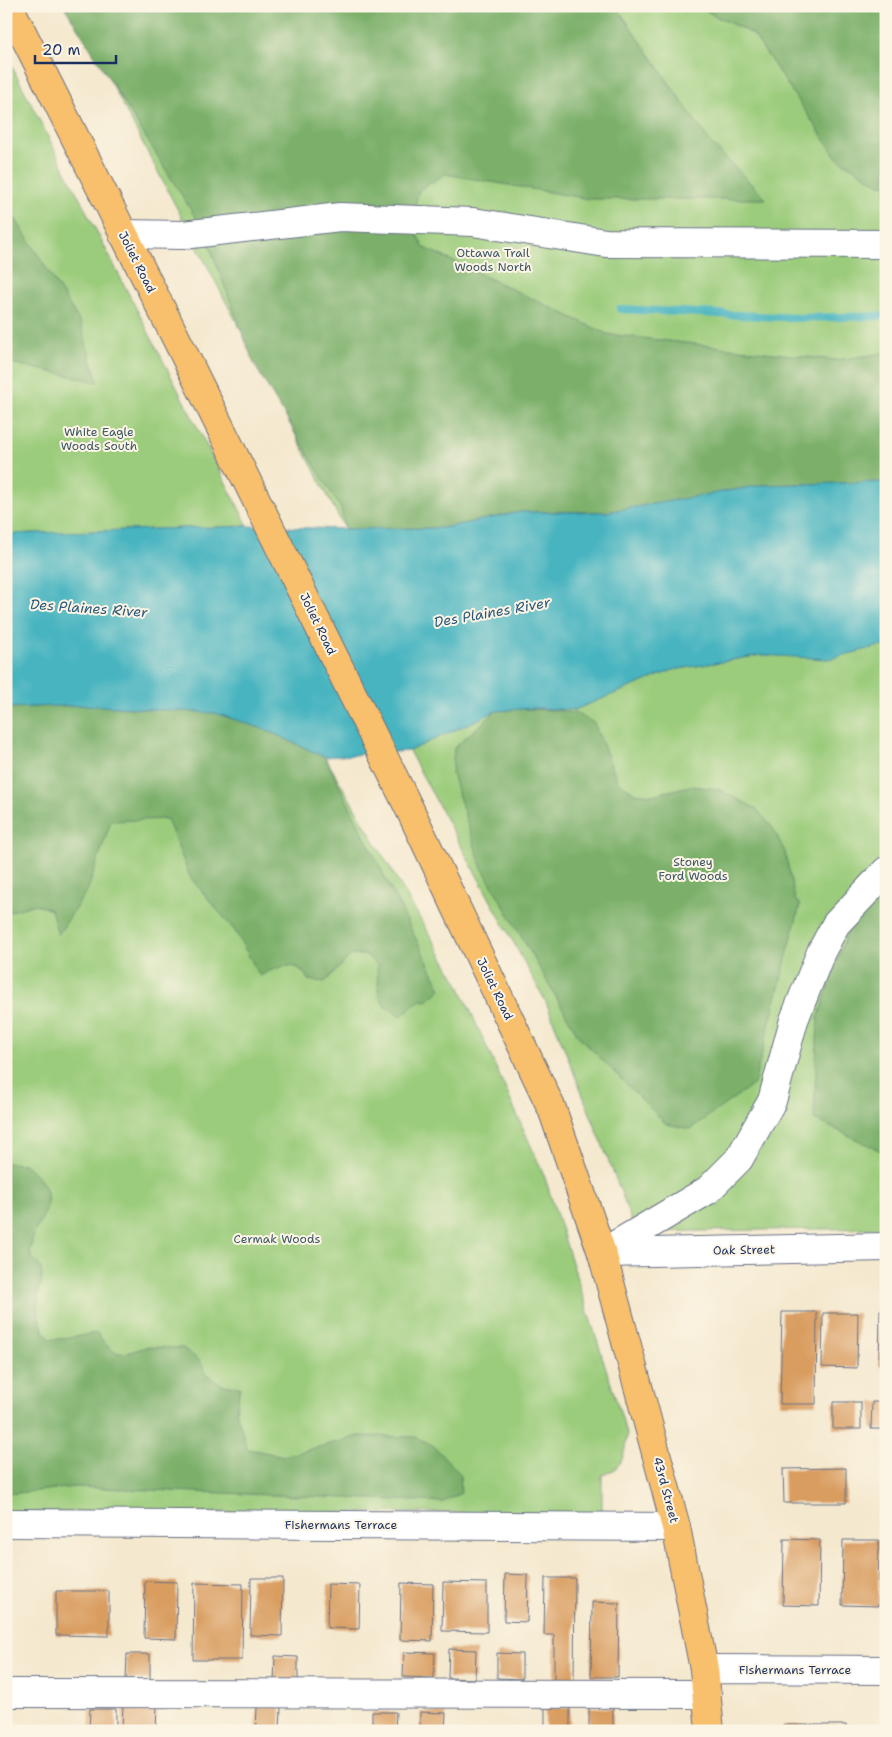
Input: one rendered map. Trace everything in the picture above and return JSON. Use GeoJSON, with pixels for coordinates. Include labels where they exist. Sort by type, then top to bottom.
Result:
{"type":"FeatureCollection","features":[{"type":"Feature","properties":{"kind":"main road","name":"Joliet Road"},"geometry":{"type":"LineString","coordinates":[[9,6],[181,348],[410,812],[552,1109],[602,1253]]}},
{"type":"Feature","properties":{"kind":"main road","name":"43rd Street"},"geometry":{"type":"LineString","coordinates":[[602,1253],[676,1527],[705,1681],[710,1731]]}},
{"type":"Feature","properties":{"kind":"street"},"geometry":{"type":"LineString","coordinates":[[123,234],[183,235],[340,217],[472,222],[606,242],[886,244]]}},
{"type":"Feature","properties":{"kind":"street"},"geometry":{"type":"LineString","coordinates":[[602,1253],[708,1190],[739,1159],[772,1101],[794,1020],[821,952],[836,924],[886,872]]}},
{"type":"Feature","properties":{"kind":"street","name":"Oak Street"},"geometry":{"type":"LineString","coordinates":[[602,1253],[886,1247]]}},
{"type":"Feature","properties":{"kind":"street","name":"Fishermans Terrace"},"geometry":{"type":"LineString","coordinates":[[6,1523],[676,1527]]}},
{"type":"Feature","properties":{"kind":"street","name":"Fishermans Terrace"},"geometry":{"type":"LineString","coordinates":[[6,1693],[705,1681],[886,1670]]}},
{"type":"Feature","properties":{"kind":"green space","name":"Ottawa Trail Woods North"},"geometry":{"type":"Polygon","coordinates":[[[64,6],[616,6],[710,142],[766,199],[589,199],[445,174],[419,190],[411,220],[423,247],[607,334],[835,360],[886,353],[886,482],[762,485],[607,512],[520,512],[443,528],[345,529],[341,509],[254,364],[204,231],[64,6]]]}},
{"type":"Feature","properties":{"kind":"green space","name":"Ottawa Trail Woods North"},"geometry":{"type":"Polygon","coordinates":[[[71,6],[886,6],[886,1228],[635,1232],[546,1002],[409,751],[496,711],[533,708],[574,710],[673,670],[761,655],[607,512],[443,528],[345,529],[71,6]]]}},
{"type":"Feature","properties":{"kind":"green space"},"geometry":{"type":"Polygon","coordinates":[[[700,6],[886,6],[886,185],[879,184],[837,158],[753,34],[711,14],[700,6]]]}},
{"type":"Feature","properties":{"kind":"green space","name":"White Eagle Woods South"},"geometry":{"type":"Polygon","coordinates":[[[6,55],[248,526],[6,534],[6,55]]]}},
{"type":"Feature","properties":{"kind":"green space"},"geometry":{"type":"Polygon","coordinates":[[[6,204],[80,322],[98,382],[6,362],[6,204]]]}},
{"type":"Feature","properties":{"kind":"green space"},"geometry":{"type":"Polygon","coordinates":[[[85,705],[215,713],[264,729],[325,757],[441,989],[427,1001],[420,1000],[401,1016],[386,1007],[379,996],[377,965],[366,955],[351,955],[325,982],[308,980],[299,968],[293,966],[280,967],[260,976],[235,931],[190,877],[167,819],[111,821],[88,889],[58,935],[51,910],[35,904],[6,913],[6,708],[85,705]]]}},
{"type":"Feature","properties":{"kind":"green space","name":"Cermak Woods"},"geometry":{"type":"Polygon","coordinates":[[[6,708],[325,757],[458,983],[544,1175],[627,1434],[622,1460],[615,1469],[602,1475],[602,1513],[6,1512],[6,708]]]}},
{"type":"Feature","properties":{"kind":"green space","name":"Stoney Ford Woods"},"geometry":{"type":"Polygon","coordinates":[[[517,709],[557,710],[577,714],[594,723],[618,782],[635,793],[652,795],[690,786],[718,789],[755,808],[773,828],[785,852],[795,899],[800,905],[754,1084],[690,1129],[666,1124],[579,1037],[481,866],[452,774],[454,748],[496,711],[517,709]]]}},
{"type":"Feature","properties":{"kind":"green space"},"geometry":{"type":"Polygon","coordinates":[[[886,889],[886,1152],[883,1152],[814,1119],[818,1018],[847,932],[886,889]]]}},
{"type":"Feature","properties":{"kind":"green space"},"geometry":{"type":"Polygon","coordinates":[[[6,1163],[25,1164],[38,1177],[46,1189],[47,1203],[45,1211],[33,1235],[30,1253],[39,1265],[42,1273],[38,1296],[38,1313],[43,1330],[50,1339],[97,1333],[106,1345],[116,1353],[127,1353],[146,1347],[183,1348],[200,1361],[207,1375],[222,1385],[240,1387],[236,1411],[247,1449],[285,1456],[359,1436],[416,1437],[434,1446],[460,1474],[461,1493],[443,1502],[75,1487],[6,1494],[6,1163]]]}},
{"type":"Feature","properties":{"kind":"water","name":"Des Plaines River"},"geometry":{"type":"Polygon","coordinates":[[[886,482],[886,647],[881,646],[828,659],[761,655],[673,670],[574,710],[533,708],[496,711],[409,751],[325,757],[264,729],[215,713],[85,705],[6,708],[6,534],[248,526],[345,529],[443,528],[520,512],[607,512],[762,485],[886,482]]]}},
{"type":"Feature","properties":{"kind":"building"},"geometry":{"type":"Polygon","coordinates":[[[880,1310],[886,1310],[886,1365],[879,1365],[880,1310]]]}},
{"type":"Feature","properties":{"kind":"building"},"geometry":{"type":"Polygon","coordinates":[[[782,1312],[817,1312],[816,1404],[780,1404],[782,1312]]]}},
{"type":"Feature","properties":{"kind":"building"},"geometry":{"type":"Polygon","coordinates":[[[823,1313],[858,1313],[857,1368],[822,1367],[823,1313]]]}},
{"type":"Feature","properties":{"kind":"building"},"geometry":{"type":"Polygon","coordinates":[[[833,1402],[861,1402],[861,1429],[833,1429],[833,1402]]]}},
{"type":"Feature","properties":{"kind":"building"},"geometry":{"type":"Polygon","coordinates":[[[872,1402],[886,1402],[886,1429],[871,1429],[872,1402]]]}},
{"type":"Feature","properties":{"kind":"building"},"geometry":{"type":"Polygon","coordinates":[[[846,1468],[846,1503],[784,1503],[783,1469],[846,1468]]]}},
{"type":"Feature","properties":{"kind":"building"},"geometry":{"type":"Polygon","coordinates":[[[784,1539],[820,1540],[819,1606],[783,1605],[784,1539]]]}},
{"type":"Feature","properties":{"kind":"building"},"geometry":{"type":"Polygon","coordinates":[[[843,1540],[879,1540],[878,1606],[842,1605],[843,1540]]]}},
{"type":"Feature","properties":{"kind":"building"},"geometry":{"type":"Polygon","coordinates":[[[505,1574],[528,1575],[527,1622],[504,1621],[505,1574]]]}},
{"type":"Feature","properties":{"kind":"building"},"geometry":{"type":"Polygon","coordinates":[[[251,1578],[283,1578],[282,1636],[250,1635],[251,1578]]]}},
{"type":"Feature","properties":{"kind":"building"},"geometry":{"type":"Polygon","coordinates":[[[545,1578],[575,1578],[574,1680],[554,1680],[554,1635],[544,1635],[545,1578]]]}},
{"type":"Feature","properties":{"kind":"building"},"geometry":{"type":"Polygon","coordinates":[[[145,1581],[177,1582],[176,1639],[144,1638],[145,1581]]]}},
{"type":"Feature","properties":{"kind":"building"},"geometry":{"type":"Polygon","coordinates":[[[443,1582],[487,1583],[487,1632],[442,1631],[443,1582]]]}},
{"type":"Feature","properties":{"kind":"building"},"geometry":{"type":"Polygon","coordinates":[[[194,1583],[243,1584],[242,1660],[193,1660],[194,1583]]]}},
{"type":"Feature","properties":{"kind":"building"},"geometry":{"type":"Polygon","coordinates":[[[401,1583],[433,1584],[432,1641],[400,1640],[401,1583]]]}},
{"type":"Feature","properties":{"kind":"building"},"geometry":{"type":"Polygon","coordinates":[[[328,1584],[360,1585],[359,1629],[327,1628],[328,1584]]]}},
{"type":"Feature","properties":{"kind":"building"},"geometry":{"type":"Polygon","coordinates":[[[56,1591],[109,1591],[109,1636],[56,1635],[56,1591]]]}},
{"type":"Feature","properties":{"kind":"building"},"geometry":{"type":"Polygon","coordinates":[[[592,1602],[619,1603],[618,1677],[591,1677],[592,1602]]]}},
{"type":"Feature","properties":{"kind":"building"},"geometry":{"type":"Polygon","coordinates":[[[449,1649],[476,1650],[475,1679],[448,1678],[449,1649]]]}},
{"type":"Feature","properties":{"kind":"building"},"geometry":{"type":"Polygon","coordinates":[[[404,1652],[435,1653],[434,1678],[403,1677],[404,1652]]]}},
{"type":"Feature","properties":{"kind":"building"},"geometry":{"type":"Polygon","coordinates":[[[497,1653],[522,1654],[522,1679],[497,1678],[497,1653]]]}},
{"type":"Feature","properties":{"kind":"building"},"geometry":{"type":"Polygon","coordinates":[[[127,1654],[150,1654],[150,1680],[126,1679],[127,1654]]]}},
{"type":"Feature","properties":{"kind":"building"},"geometry":{"type":"Polygon","coordinates":[[[275,1656],[298,1657],[298,1682],[274,1682],[275,1656]]]}},
{"type":"Feature","properties":{"kind":"building"},"geometry":{"type":"Polygon","coordinates":[[[123,1704],[157,1705],[156,1731],[122,1731],[123,1704]]]}},
{"type":"Feature","properties":{"kind":"building"},"geometry":{"type":"Polygon","coordinates":[[[257,1706],[281,1707],[280,1731],[256,1731],[257,1706]]]}},
{"type":"Feature","properties":{"kind":"building"},"geometry":{"type":"Polygon","coordinates":[[[589,1707],[613,1708],[613,1731],[589,1731],[589,1707]]]}},
{"type":"Feature","properties":{"kind":"building"},"geometry":{"type":"Polygon","coordinates":[[[545,1708],[570,1708],[570,1731],[545,1731],[545,1708]]]}},
{"type":"Feature","properties":{"kind":"building"},"geometry":{"type":"Polygon","coordinates":[[[90,1709],[116,1709],[116,1731],[89,1731],[90,1709]]]}},
{"type":"Feature","properties":{"kind":"building"},"geometry":{"type":"Polygon","coordinates":[[[372,1712],[396,1712],[395,1731],[372,1731],[372,1712]]]}},
{"type":"Feature","properties":{"kind":"building"},"geometry":{"type":"Polygon","coordinates":[[[420,1712],[446,1713],[445,1731],[420,1731],[420,1712]]]}},
{"type":"Feature","properties":{"kind":"building"},"geometry":{"type":"Polygon","coordinates":[[[783,1725],[846,1725],[846,1731],[783,1731],[783,1725]]]}},
{"type":"Feature","properties":{"kind":"waterway"},"geometry":{"type":"LineString","coordinates":[[620,309],[799,318],[886,316]]}}]}
